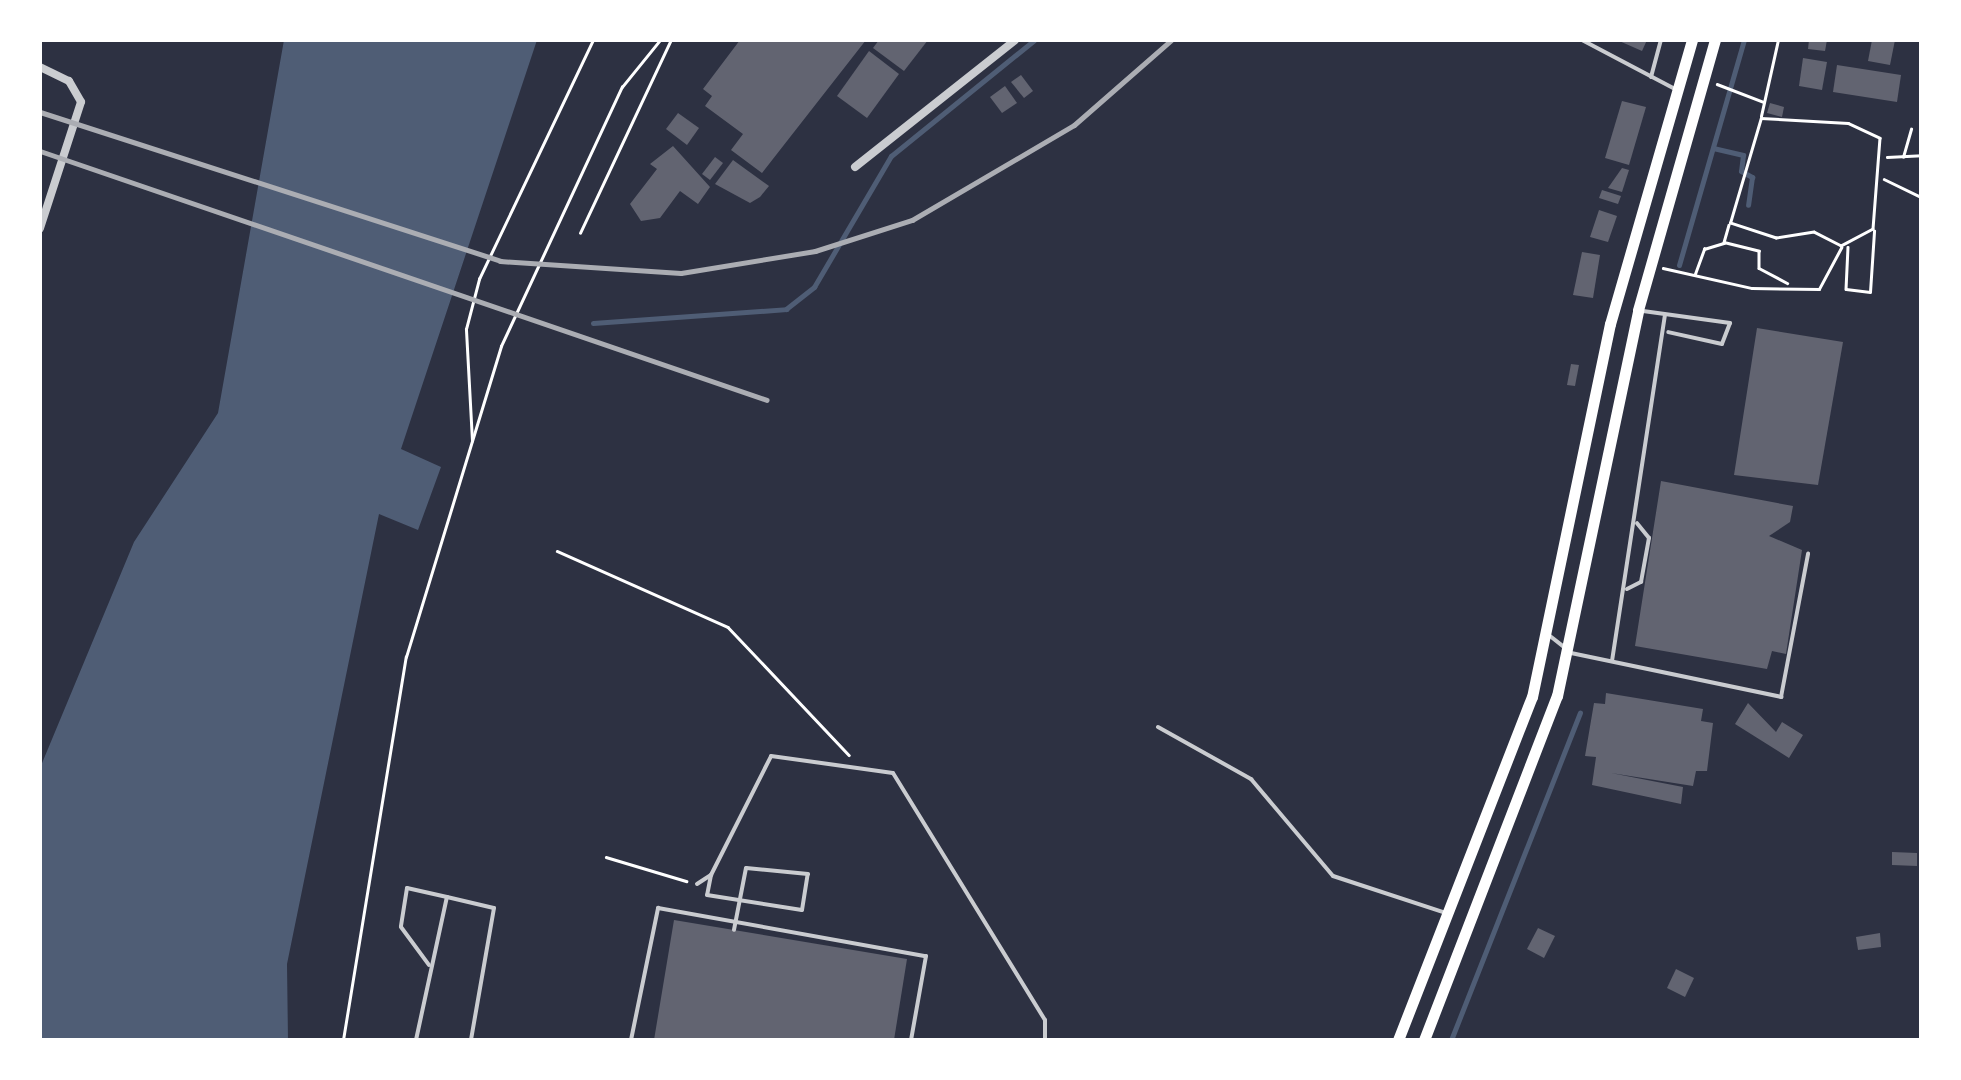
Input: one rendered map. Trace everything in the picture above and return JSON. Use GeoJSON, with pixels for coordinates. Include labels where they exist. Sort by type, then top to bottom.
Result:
{"type":"FeatureCollection","features":[{"type":"Feature","properties":{"kind":"main road"},"geometry":{"type":"LineString","coordinates":[[1398,1040],[1449,914],[1550,636],[1615,305],[1692,40]]}},
{"type":"Feature","properties":{"kind":"main road"},"geometry":{"type":"LineString","coordinates":[[1424,1040],[1570,652],[1638,310],[1715,40]]}},
{"type":"Feature","properties":{"kind":"main road"},"geometry":{"type":"LineString","coordinates":[[1677,90],[1699,96]]}},
{"type":"Feature","properties":{"kind":"main road"},"geometry":{"type":"LineString","coordinates":[[1615,305],[1638,310]]}},
{"type":"Feature","properties":{"kind":"street"},"geometry":{"type":"LineString","coordinates":[[855,167],[1015,40]]}},
{"type":"Feature","properties":{"kind":"street"},"geometry":{"type":"LineString","coordinates":[[40,67],[69,81],[81,102],[40,228]]}},
{"type":"Feature","properties":{"kind":"lane"},"geometry":{"type":"LineString","coordinates":[[1582,40],[1677,90]]}},
{"type":"Feature","properties":{"kind":"lane"},"geometry":{"type":"LineString","coordinates":[[1651,77],[1661,40]]}},
{"type":"Feature","properties":{"kind":"lane"},"geometry":{"type":"LineString","coordinates":[[1638,310],[1730,323],[1722,344],[1668,332]]}},
{"type":"Feature","properties":{"kind":"lane"},"geometry":{"type":"LineString","coordinates":[[1612,661],[1668,332],[1666,316]]}},
{"type":"Feature","properties":{"kind":"lane"},"geometry":{"type":"LineString","coordinates":[[1626,589],[1640,582],[1649,538],[1637,523]]}},
{"type":"Feature","properties":{"kind":"lane"},"geometry":{"type":"LineString","coordinates":[[1550,636],[1570,652],[1781,697],[1808,554]]}},
{"type":"Feature","properties":{"kind":"lane"},"geometry":{"type":"LineString","coordinates":[[1158,728],[1252,779],[1333,876],[1471,922]]}},
{"type":"Feature","properties":{"kind":"lane"},"geometry":{"type":"LineString","coordinates":[[734,930],[746,868],[808,874],[802,910],[707,895],[712,875],[770,756],[893,773],[1046,1020],[1045,1040]]}},
{"type":"Feature","properties":{"kind":"lane"},"geometry":{"type":"LineString","coordinates":[[697,884],[712,875]]}},
{"type":"Feature","properties":{"kind":"lane"},"geometry":{"type":"LineString","coordinates":[[428,965],[401,926],[407,888],[494,908],[471,1040]]}},
{"type":"Feature","properties":{"kind":"lane"},"geometry":{"type":"LineString","coordinates":[[416,1040],[428,965],[447,897]]}},
{"type":"Feature","properties":{"kind":"lane"},"geometry":{"type":"LineString","coordinates":[[631,1040],[658,908],[926,956],[911,1040]]}},
{"type":"Feature","properties":{"kind":"path"},"geometry":{"type":"LineString","coordinates":[[473,448],[466,330],[479,278],[593,40]]}},
{"type":"Feature","properties":{"kind":"path"},"geometry":{"type":"LineString","coordinates":[[343,1040],[406,657],[530,278],[622,87],[660,40]]}},
{"type":"Feature","properties":{"kind":"path"},"geometry":{"type":"LineString","coordinates":[[580,234],[671,40]]}},
{"type":"Feature","properties":{"kind":"path"},"geometry":{"type":"LineString","coordinates":[[1724,242],[1761,118],[1778,40]]}},
{"type":"Feature","properties":{"kind":"path"},"geometry":{"type":"LineString","coordinates":[[1719,85],[1764,102]]}},
{"type":"Feature","properties":{"kind":"path"},"geometry":{"type":"LineString","coordinates":[[1761,118],[1870,129],[1885,158],[1873,230],[1870,292],[1846,289],[1848,246]]}},
{"type":"Feature","properties":{"kind":"path"},"geometry":{"type":"LineString","coordinates":[[1902,158],[1911,129]]}},
{"type":"Feature","properties":{"kind":"path"},"geometry":{"type":"LineString","coordinates":[[1885,158],[1921,155]]}},
{"type":"Feature","properties":{"kind":"path"},"geometry":{"type":"LineString","coordinates":[[1883,178],[1921,197]]}},
{"type":"Feature","properties":{"kind":"path"},"geometry":{"type":"LineString","coordinates":[[1730,223],[1776,238],[1814,232],[1842,246],[1873,230]]}},
{"type":"Feature","properties":{"kind":"path"},"geometry":{"type":"LineString","coordinates":[[1694,276],[1704,249],[1724,242],[1759,252],[1759,268],[1786,286]]}},
{"type":"Feature","properties":{"kind":"path"},"geometry":{"type":"LineString","coordinates":[[1663,268],[1694,276],[1818,289],[1842,246]]}},
{"type":"Feature","properties":{"kind":"path"},"geometry":{"type":"LineString","coordinates":[[557,551],[728,627],[860,768]]}},
{"type":"Feature","properties":{"kind":"path"},"geometry":{"type":"LineString","coordinates":[[606,857],[697,884]]}},
{"type":"Feature","properties":{"kind":"water"},"geometry":{"type":"Polygon","coordinates":[[[284,40],[537,40],[401,449],[441,467],[418,530],[379,514],[287,964],[288,1040],[40,1040],[40,768],[134,542],[218,413],[284,40]]]}},
{"type":"Feature","properties":{"kind":"building"},"geometry":{"type":"Polygon","coordinates":[[[740,40],[866,40],[762,173],[731,150],[743,134],[705,106],[712,96],[703,89],[740,40]]]}},
{"type":"Feature","properties":{"kind":"building"},"geometry":{"type":"Polygon","coordinates":[[[879,40],[928,40],[904,71],[873,48],[879,40]]]}},
{"type":"Feature","properties":{"kind":"building"},"geometry":{"type":"Polygon","coordinates":[[[1617,40],[1647,40],[1642,51],[1617,40]]]}},
{"type":"Feature","properties":{"kind":"building"},"geometry":{"type":"Polygon","coordinates":[[[1809,40],[1827,40],[1825,51],[1808,49],[1809,40]]]}},
{"type":"Feature","properties":{"kind":"building"},"geometry":{"type":"Polygon","coordinates":[[[1872,40],[1895,40],[1890,65],[1868,61],[1872,40]]]}},
{"type":"Feature","properties":{"kind":"building"},"geometry":{"type":"Polygon","coordinates":[[[869,51],[899,74],[867,118],[837,96],[869,51]]]}},
{"type":"Feature","properties":{"kind":"building"},"geometry":{"type":"Polygon","coordinates":[[[1803,58],[1827,62],[1822,90],[1799,86],[1803,58]]]}},
{"type":"Feature","properties":{"kind":"building"},"geometry":{"type":"Polygon","coordinates":[[[1837,65],[1901,75],[1897,102],[1833,92],[1837,65]]]}},
{"type":"Feature","properties":{"kind":"building"},"geometry":{"type":"Polygon","coordinates":[[[1021,75],[1033,91],[1024,98],[1011,82],[1021,75]]]}},
{"type":"Feature","properties":{"kind":"building"},"geometry":{"type":"Polygon","coordinates":[[[1005,86],[1017,103],[1002,113],[990,97],[1005,86]]]}},
{"type":"Feature","properties":{"kind":"building"},"geometry":{"type":"Polygon","coordinates":[[[1622,101],[1646,107],[1629,165],[1605,158],[1622,101]]]}},
{"type":"Feature","properties":{"kind":"building"},"geometry":{"type":"Polygon","coordinates":[[[1770,103],[1784,107],[1782,117],[1767,113],[1770,103]]]}},
{"type":"Feature","properties":{"kind":"building"},"geometry":{"type":"Polygon","coordinates":[[[678,113],[699,128],[687,145],[666,129],[678,113]]]}},
{"type":"Feature","properties":{"kind":"building"},"geometry":{"type":"Polygon","coordinates":[[[673,146],[710,187],[698,204],[680,191],[660,218],[641,221],[630,204],[657,169],[650,164],[673,146]]]}},
{"type":"Feature","properties":{"kind":"building"},"geometry":{"type":"Polygon","coordinates":[[[715,157],[723,163],[710,180],[702,174],[715,157]]]}},
{"type":"Feature","properties":{"kind":"building"},"geometry":{"type":"Polygon","coordinates":[[[733,160],[769,186],[750,203],[715,184],[733,160]]]}},
{"type":"Feature","properties":{"kind":"building"},"geometry":{"type":"Polygon","coordinates":[[[1622,168],[1629,170],[1622,192],[1608,188],[1622,168]]]}},
{"type":"Feature","properties":{"kind":"building"},"geometry":{"type":"Polygon","coordinates":[[[1602,190],[1621,196],[1618,204],[1599,198],[1602,190]]]}},
{"type":"Feature","properties":{"kind":"building"},"geometry":{"type":"Polygon","coordinates":[[[1599,210],[1617,216],[1608,242],[1590,237],[1599,210]]]}},
{"type":"Feature","properties":{"kind":"building"},"geometry":{"type":"Polygon","coordinates":[[[1582,252],[1600,255],[1593,298],[1573,295],[1582,252]]]}},
{"type":"Feature","properties":{"kind":"building"},"geometry":{"type":"Polygon","coordinates":[[[1757,328],[1843,342],[1818,485],[1734,475],[1757,328]]]}},
{"type":"Feature","properties":{"kind":"building"},"geometry":{"type":"Polygon","coordinates":[[[1571,364],[1579,365],[1575,386],[1567,385],[1571,364]]]}},
{"type":"Feature","properties":{"kind":"building"},"geometry":{"type":"Polygon","coordinates":[[[1661,481],[1793,506],[1790,522],[1769,536],[1802,550],[1786,654],[1772,651],[1767,669],[1635,646],[1661,481]]]}},
{"type":"Feature","properties":{"kind":"building"},"geometry":{"type":"Polygon","coordinates":[[[1606,693],[1703,709],[1701,721],[1713,723],[1707,771],[1696,771],[1693,786],[1611,773],[1683,787],[1681,804],[1592,785],[1596,757],[1585,756],[1594,703],[1605,704],[1606,693]]]}},
{"type":"Feature","properties":{"kind":"building"},"geometry":{"type":"Polygon","coordinates":[[[1748,703],[1776,732],[1782,722],[1803,735],[1789,758],[1735,724],[1748,703]]]}},
{"type":"Feature","properties":{"kind":"building"},"geometry":{"type":"Polygon","coordinates":[[[1892,852],[1917,853],[1917,866],[1892,865],[1892,852]]]}},
{"type":"Feature","properties":{"kind":"building"},"geometry":{"type":"Polygon","coordinates":[[[674,920],[907,959],[894,1040],[654,1040],[674,920]]]}},
{"type":"Feature","properties":{"kind":"building"},"geometry":{"type":"Polygon","coordinates":[[[1538,928],[1555,936],[1544,958],[1527,949],[1538,928]]]}},
{"type":"Feature","properties":{"kind":"building"},"geometry":{"type":"Polygon","coordinates":[[[1880,933],[1881,947],[1858,950],[1856,937],[1880,933]]]}},
{"type":"Feature","properties":{"kind":"building"},"geometry":{"type":"Polygon","coordinates":[[[1676,969],[1694,978],[1685,997],[1667,988],[1676,969]]]}},
{"type":"Feature","properties":{"kind":"waterway"},"geometry":{"type":"LineString","coordinates":[[593,323],[786,309],[814,287],[891,156],[1034,40]]}},
{"type":"Feature","properties":{"kind":"waterway"},"geometry":{"type":"LineString","coordinates":[[1679,265],[1744,40]]}},
{"type":"Feature","properties":{"kind":"waterway"},"geometry":{"type":"LineString","coordinates":[[1713,148],[1743,155],[1741,171],[1752,177],[1748,205]]}},
{"type":"Feature","properties":{"kind":"waterway"},"geometry":{"type":"LineString","coordinates":[[1451,1040],[1580,713]]}},
{"type":"Feature","properties":{"kind":"railway"},"geometry":{"type":"LineString","coordinates":[[40,112],[500,261],[681,273],[815,251],[912,220],[1074,125],[1171,40]]}},
{"type":"Feature","properties":{"kind":"railway"},"geometry":{"type":"LineString","coordinates":[[40,151],[767,400]]}}]}
